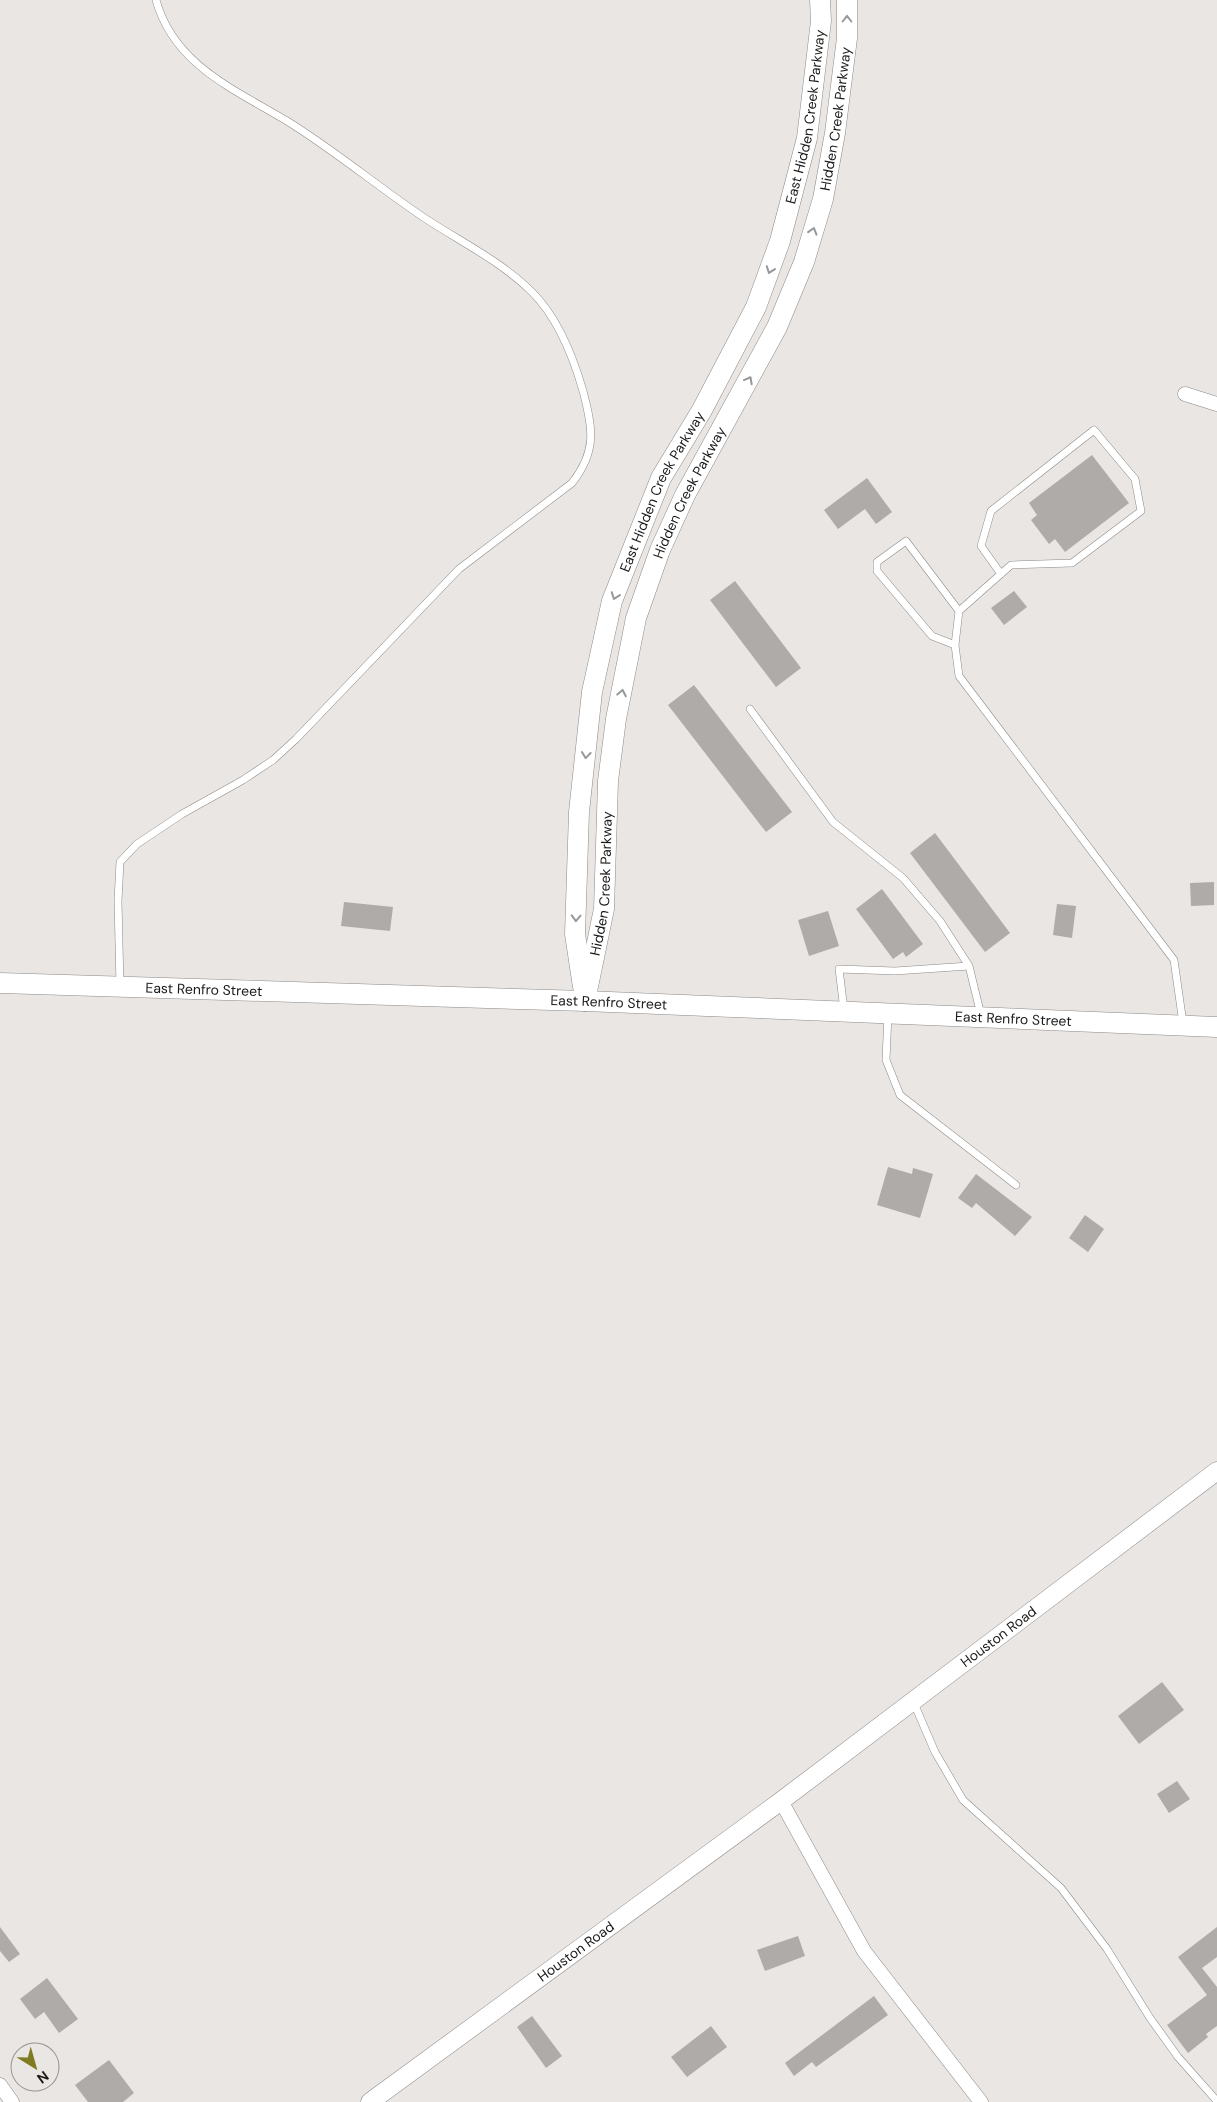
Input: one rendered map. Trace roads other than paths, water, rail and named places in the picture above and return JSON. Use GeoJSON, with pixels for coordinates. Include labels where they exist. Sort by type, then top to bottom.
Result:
{"type":"FeatureCollection","features":[{"type":"Feature","properties":{"kind":"main road","name":"East Hidden Creek Parkway"},"geometry":{"type":"LineString","coordinates":[[586,1001],[575,934],[579,812],[592,692],[612,601],[661,478],[702,410],[756,307],[780,241],[807,138],[821,21],[820,0]]}},
{"type":"Feature","properties":{"kind":"main road","name":"Hidden Creek Parkway"},"geometry":{"type":"LineString","coordinates":[[586,1001],[604,909],[608,781],[614,737],[636,618],[660,550],[682,503],[777,327],[804,262],[823,199],[835,133],[845,48],[847,0]]}},
{"type":"Feature","properties":{"kind":"main road","name":"East Renfro Street"},"geometry":{"type":"LineString","coordinates":[[0,983],[586,1001],[1217,1027]]}},
{"type":"Feature","properties":{"kind":"street"},"geometry":{"type":"LineString","coordinates":[[1185,394],[1217,404]]}},
{"type":"Feature","properties":{"kind":"street","name":"Houston Road"},"geometry":{"type":"LineString","coordinates":[[370,2102],[781,1801],[1217,1471]]}},
{"type":"Feature","properties":{"kind":"street"},"geometry":{"type":"LineString","coordinates":[[781,1801],[864,1951],[981,2102]]}},
{"type":"Feature","properties":{"kind":"street"},"geometry":{"type":"LineString","coordinates":[[0,2086],[12,2102]]}},
{"type":"Feature","properties":{"kind":"lane"},"geometry":{"type":"LineString","coordinates":[[120,986],[118,900],[120,862],[137,844],[182,814],[250,775],[272,760],[296,739],[458,569],[572,483],[585,466],[593,438],[589,412],[567,345],[550,315],[532,292],[508,271],[422,216],[297,128],[198,68],[172,37],[160,14],[156,0]]}},
{"type":"Feature","properties":{"kind":"lane"},"geometry":{"type":"LineString","coordinates":[[959,611],[1012,565],[1072,563],[1141,511],[1136,479],[1094,430],[991,511],[981,546],[1001,574]]}},
{"type":"Feature","properties":{"kind":"lane"},"geometry":{"type":"LineString","coordinates":[[956,645],[932,636],[877,571],[877,562],[906,542],[959,611],[956,645],[959,676],[1174,960],[1184,1026]]}},
{"type":"Feature","properties":{"kind":"lane"},"geometry":{"type":"LineString","coordinates":[[750,709],[833,822],[903,878],[940,921],[969,966],[981,1018]]}},
{"type":"Feature","properties":{"kind":"lane"},"geometry":{"type":"LineString","coordinates":[[844,1012],[838,970],[894,971],[969,966]]}},
{"type":"Feature","properties":{"kind":"lane"},"geometry":{"type":"LineString","coordinates":[[888,1014],[886,1060],[900,1095],[1016,1185]]}},
{"type":"Feature","properties":{"kind":"lane"},"geometry":{"type":"LineString","coordinates":[[913,1700],[935,1752],[963,1800],[1061,1888],[1107,1949],[1150,2018],[1178,2057],[1217,2101]]}}]}
